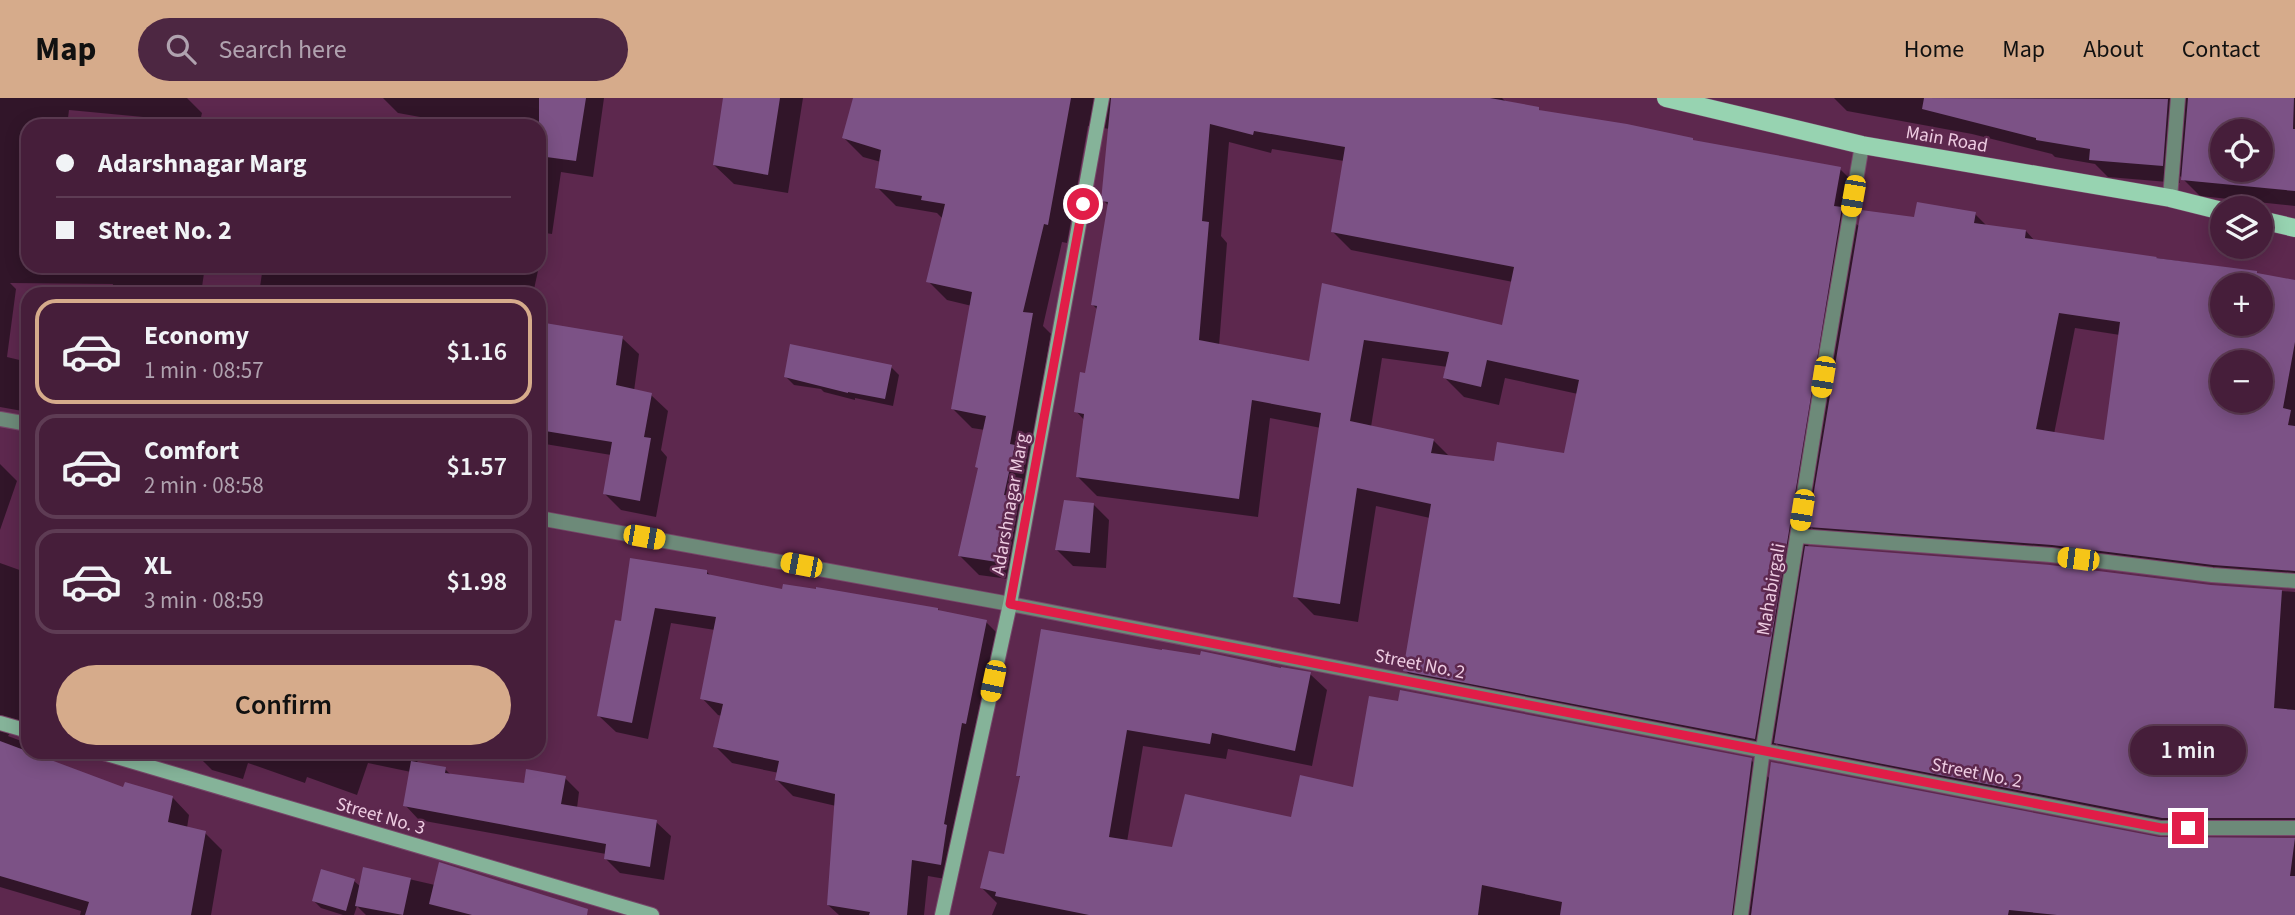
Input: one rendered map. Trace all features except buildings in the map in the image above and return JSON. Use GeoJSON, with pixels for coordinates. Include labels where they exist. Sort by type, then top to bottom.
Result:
{"type":"FeatureCollection","features":[{"type":"Feature","properties":{"kind":"main road","name":"Main Road"},"geometry":{"type":"LineString","coordinates":[[1666,98],[1862,145],[2170,198],[2210,208]]}},
{"type":"Feature","properties":{"kind":"main road"},"geometry":{"type":"LineString","coordinates":[[2273,223],[2295,228]]}},
{"type":"Feature","properties":{"kind":"street","name":"Adarshnagar Marg"},"geometry":{"type":"LineString","coordinates":[[942,915],[1010,604],[1102,98]]}},
{"type":"Feature","properties":{"kind":"street"},"geometry":{"type":"LineString","coordinates":[[2170,198],[2178,98]]}},
{"type":"Feature","properties":{"kind":"street","name":"Mahabirgali"},"geometry":{"type":"LineString","coordinates":[[1741,915],[1763,749],[1862,145]]}},
{"type":"Feature","properties":{"kind":"street"},"geometry":{"type":"LineString","coordinates":[[0,419],[21,423]]}},
{"type":"Feature","properties":{"kind":"street","name":"Street No. 2"},"geometry":{"type":"LineString","coordinates":[[546,518],[1010,604],[2161,828],[2295,828]]}},
{"type":"Feature","properties":{"kind":"street"},"geometry":{"type":"LineString","coordinates":[[1798,536],[2051,555],[2213,575],[2295,581]]}},
{"type":"Feature","properties":{"kind":"street"},"geometry":{"type":"LineString","coordinates":[[0,723],[21,730]]}},
{"type":"Feature","properties":{"kind":"street","name":"Street No. 3"},"geometry":{"type":"LineString","coordinates":[[124,759],[652,915]]}},
{"type":"Feature","properties":{"kind":"route"},"geometry":{"type":"LineString","coordinates":[[1083,204],[1010,604],[2161,828],[2188,828]]}}]}
